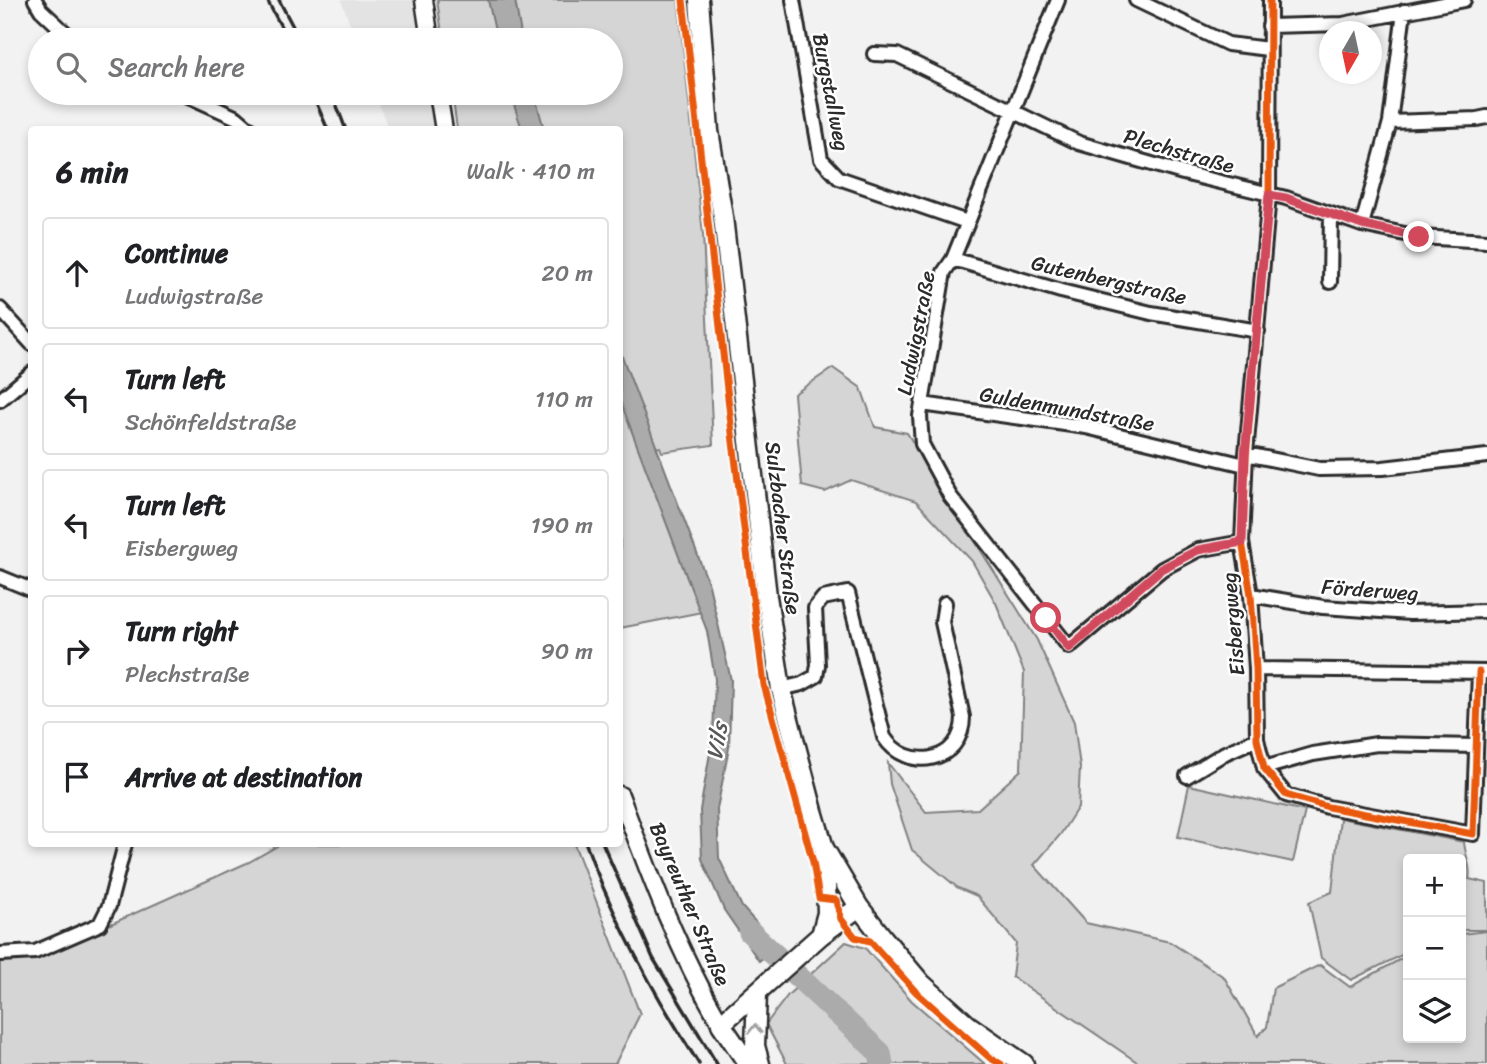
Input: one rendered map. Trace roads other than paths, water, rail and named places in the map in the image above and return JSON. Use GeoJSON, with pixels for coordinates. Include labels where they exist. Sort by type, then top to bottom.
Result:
{"type":"FeatureCollection","features":[{"type":"Feature","properties":{"kind":"main road","name":"Sulzbacher Straße"},"geometry":{"type":"LineString","coordinates":[[699,0],[709,131],[723,217],[767,596],[781,689],[824,848],[834,916]]}},
{"type":"Feature","properties":{"kind":"main road","name":"Sulzbacher Straße"},"geometry":{"type":"LineString","coordinates":[[824,848],[859,907],[921,982],[968,1025],[1024,1064]]}},
{"type":"Feature","properties":{"kind":"main road"},"geometry":{"type":"LineString","coordinates":[[721,1024],[821,935],[834,916],[859,907]]}},
{"type":"Feature","properties":{"kind":"main road","name":"Bayreuther Straße"},"geometry":{"type":"LineString","coordinates":[[757,994],[755,1046],[760,1064]]}},
{"type":"Feature","properties":{"kind":"main road","name":"Bayreuther Straße"},"geometry":{"type":"LineString","coordinates":[[721,1024],[748,1064]]}},
{"type":"Feature","properties":{"kind":"street"},"geometry":{"type":"LineString","coordinates":[[35,0],[41,10],[60,28]]}},
{"type":"Feature","properties":{"kind":"street"},"geometry":{"type":"LineString","coordinates":[[424,0],[428,28]]}},
{"type":"Feature","properties":{"kind":"street","name":"Burgstallweg"},"geometry":{"type":"LineString","coordinates":[[793,0],[821,159],[839,177],[967,222]]}},
{"type":"Feature","properties":{"kind":"street","name":"Ludwigstraße"},"geometry":{"type":"LineString","coordinates":[[1058,0],[953,260],[944,272],[920,416],[922,444],[950,496],[1069,648],[1161,569],[1198,550],[1242,542]]}},
{"type":"Feature","properties":{"kind":"street"},"geometry":{"type":"LineString","coordinates":[[1136,0],[1228,44],[1268,49]]}},
{"type":"Feature","properties":{"kind":"street","name":"Eisbergweg"},"geometry":{"type":"LineString","coordinates":[[1270,0],[1269,195],[1245,460],[1242,542],[1251,595],[1256,669],[1256,739],[1264,768],[1286,795],[1328,807],[1473,834],[1476,746]]}},
{"type":"Feature","properties":{"kind":"street"},"geometry":{"type":"LineString","coordinates":[[1269,26],[1343,24],[1464,0]]}},
{"type":"Feature","properties":{"kind":"street"},"geometry":{"type":"LineString","coordinates":[[1362,225],[1390,122],[1404,11]]}},
{"type":"Feature","properties":{"kind":"street","name":"Plechstraße"},"geometry":{"type":"LineString","coordinates":[[874,54],[897,55],[1079,143],[1269,195],[1362,225],[1419,237],[1487,241]]}},
{"type":"Feature","properties":{"kind":"street"},"geometry":{"type":"LineString","coordinates":[[208,105],[237,118],[246,126]]}},
{"type":"Feature","properties":{"kind":"street"},"geometry":{"type":"LineString","coordinates":[[440,105],[443,126]]}},
{"type":"Feature","properties":{"kind":"street"},"geometry":{"type":"LineString","coordinates":[[1390,122],[1487,117]]}},
{"type":"Feature","properties":{"kind":"street"},"geometry":{"type":"LineString","coordinates":[[1330,282],[1332,214]]}},
{"type":"Feature","properties":{"kind":"street","name":"Gutenbergstraße"},"geometry":{"type":"LineString","coordinates":[[953,260],[1138,310],[1258,331]]}},
{"type":"Feature","properties":{"kind":"street"},"geometry":{"type":"LineString","coordinates":[[0,309],[28,340]]}},
{"type":"Feature","properties":{"kind":"street"},"geometry":{"type":"LineString","coordinates":[[0,400],[28,376]]}},
{"type":"Feature","properties":{"kind":"street","name":"Guldenmundstraße"},"geometry":{"type":"LineString","coordinates":[[922,404],[1086,427],[1245,460],[1319,469],[1383,468],[1487,456]]}},
{"type":"Feature","properties":{"kind":"street"},"geometry":{"type":"LineString","coordinates":[[0,577],[28,588]]}},
{"type":"Feature","properties":{"kind":"street"},"geometry":{"type":"LineString","coordinates":[[781,689],[802,684],[816,676],[818,665],[815,608],[823,598],[848,593],[884,737],[897,752],[909,757],[936,758],[949,751],[963,727],[942,622],[945,603]]}},
{"type":"Feature","properties":{"kind":"street","name":"Förderweg"},"geometry":{"type":"LineString","coordinates":[[1251,595],[1323,607],[1410,613],[1487,611]]}},
{"type":"Feature","properties":{"kind":"street"},"geometry":{"type":"LineString","coordinates":[[1256,669],[1483,672],[1476,746],[1377,744],[1313,754],[1264,768]]}},
{"type":"Feature","properties":{"kind":"street"},"geometry":{"type":"LineString","coordinates":[[1187,776],[1225,753],[1256,739]]}},
{"type":"Feature","properties":{"kind":"street","name":"Bayreuther Straße"},"geometry":{"type":"LineString","coordinates":[[623,802],[646,866],[697,984],[721,1024]]}},
{"type":"Feature","properties":{"kind":"street"},"geometry":{"type":"LineString","coordinates":[[0,954],[35,952],[100,924],[109,906],[124,847]]}},
{"type":"Feature","properties":{"kind":"water"},"geometry":{"type":"Polygon","coordinates":[[[488,0],[515,0],[520,28],[494,28],[488,0]]]}},
{"type":"Feature","properties":{"kind":"water"},"geometry":{"type":"Polygon","coordinates":[[[514,105],[537,105],[543,126],[521,126],[514,105]]]}},
{"type":"Feature","properties":{"kind":"water"},"geometry":{"type":"Polygon","coordinates":[[[623,359],[709,585],[731,680],[729,748],[717,809],[719,858],[742,907],[777,946],[759,961],[724,910],[702,859],[700,810],[713,736],[715,679],[707,631],[623,408],[623,359]]]}},
{"type":"Feature","properties":{"kind":"waterway","name":"Vils"},"geometry":{"type":"LineString","coordinates":[[750,932],[880,1053],[882,1064]]}},
{"type":"Feature","properties":{"kind":"railway"},"geometry":{"type":"LineString","coordinates":[[267,0],[282,28]]}},
{"type":"Feature","properties":{"kind":"railway"},"geometry":{"type":"LineString","coordinates":[[279,0],[294,28]]}},
{"type":"Feature","properties":{"kind":"railway"},"geometry":{"type":"LineString","coordinates":[[317,105],[326,126]]}},
{"type":"Feature","properties":{"kind":"railway"},"geometry":{"type":"LineString","coordinates":[[337,105],[344,126]]}},
{"type":"Feature","properties":{"kind":"railway"},"geometry":{"type":"LineString","coordinates":[[587,847],[636,957],[699,1064]]}},
{"type":"Feature","properties":{"kind":"railway"},"geometry":{"type":"LineString","coordinates":[[604,847],[653,958],[717,1064]]}}]}
